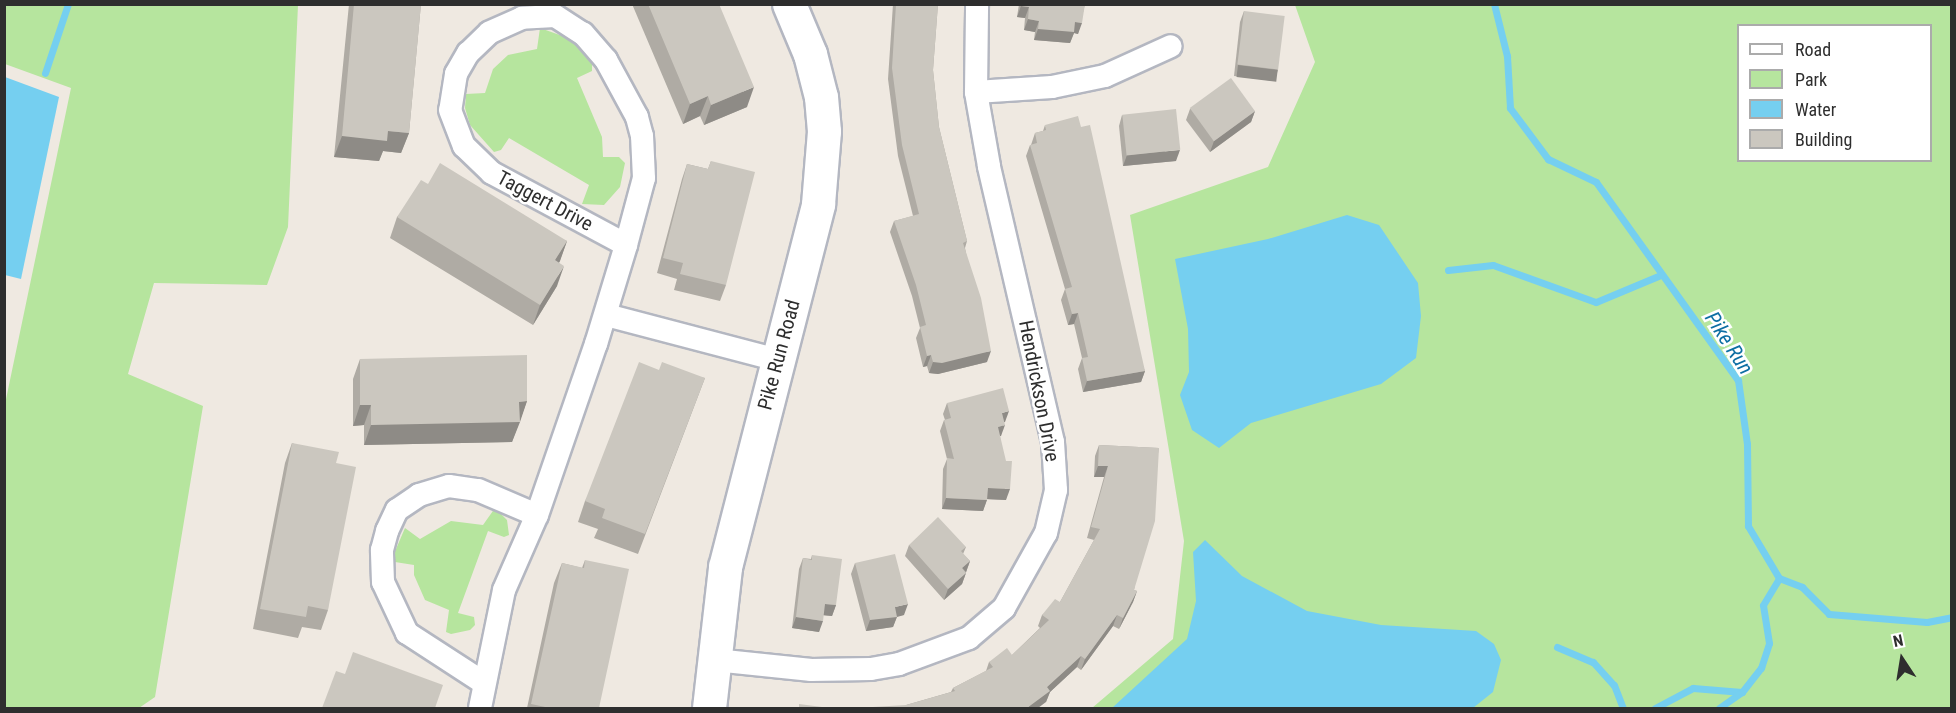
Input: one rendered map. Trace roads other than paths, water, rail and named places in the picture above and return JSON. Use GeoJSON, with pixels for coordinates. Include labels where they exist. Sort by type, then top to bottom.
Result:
{"type":"FeatureCollection","features":[{"type":"Feature","properties":{"kind":"street","name":"Pike Run Road"},"geometry":{"type":"LineString","coordinates":[[709,708],[725,567],[818,204],[824,131],[821,97],[810,54],[789,4]]}},
{"type":"Feature","properties":{"kind":"street","name":"Hendrickson Drive"},"geometry":{"type":"LineString","coordinates":[[715,660],[811,670],[871,669],[899,664],[969,638],[1004,608],[1017,590],[1046,532],[1056,490],[1053,442],[989,166],[976,92],[976,4]]}},
{"type":"Feature","properties":{"kind":"street","name":"Taggert Drive"},"geometry":{"type":"LineString","coordinates":[[480,708],[504,590],[537,515],[606,315],[626,245],[644,178],[642,136],[637,117],[606,60],[583,34],[555,16],[522,18],[489,33],[468,53],[456,74],[450,110],[464,146],[492,173],[626,245]]}},
{"type":"Feature","properties":{"kind":"street"},"geometry":{"type":"LineString","coordinates":[[976,92],[1052,87],[1105,76],[1171,46]]}},
{"type":"Feature","properties":{"kind":"street"},"geometry":{"type":"LineString","coordinates":[[606,315],[777,360]]}},
{"type":"Feature","properties":{"kind":"street"},"geometry":{"type":"LineString","coordinates":[[484,682],[407,633],[383,582],[382,550],[387,531],[397,510],[419,495],[449,486],[478,490],[537,515]]}},
{"type":"Feature","properties":{"kind":"water"},"geometry":{"type":"Polygon","coordinates":[[[5,77],[59,97],[21,279],[5,275],[5,77]]]}},
{"type":"Feature","properties":{"kind":"water"},"geometry":{"type":"Polygon","coordinates":[[[1347,215],[1379,225],[1418,283],[1421,316],[1416,358],[1381,384],[1251,423],[1219,448],[1192,430],[1180,395],[1189,372],[1188,329],[1175,259],[1268,239],[1347,215]]]}},
{"type":"Feature","properties":{"kind":"water"},"geometry":{"type":"Polygon","coordinates":[[[1205,540],[1242,576],[1307,611],[1381,625],[1476,631],[1494,644],[1501,660],[1493,692],[1473,708],[1112,708],[1187,639],[1196,601],[1193,552],[1205,540]]]}},
{"type":"Feature","properties":{"kind":"waterway"},"geometry":{"type":"LineString","coordinates":[[45,73],[68,4]]}},
{"type":"Feature","properties":{"kind":"waterway","name":"Pike Run"},"geometry":{"type":"LineString","coordinates":[[1494,4],[1507,56],[1510,108],[1548,159],[1596,182],[1738,380],[1747,444],[1748,526],[1779,578],[1802,587],[1829,614],[1927,622],[1952,617]]}},
{"type":"Feature","properties":{"kind":"waterway"},"geometry":{"type":"LineString","coordinates":[[1448,270],[1493,265],[1596,302],[1661,275]]}},
{"type":"Feature","properties":{"kind":"waterway"},"geometry":{"type":"LineString","coordinates":[[1719,708],[1742,692],[1761,668],[1769,643],[1763,605],[1779,578]]}},
{"type":"Feature","properties":{"kind":"waterway"},"geometry":{"type":"LineString","coordinates":[[1557,647],[1593,662],[1614,685],[1623,708]]}},
{"type":"Feature","properties":{"kind":"waterway"},"geometry":{"type":"LineString","coordinates":[[1655,708],[1693,688],[1742,692]]}}]}
